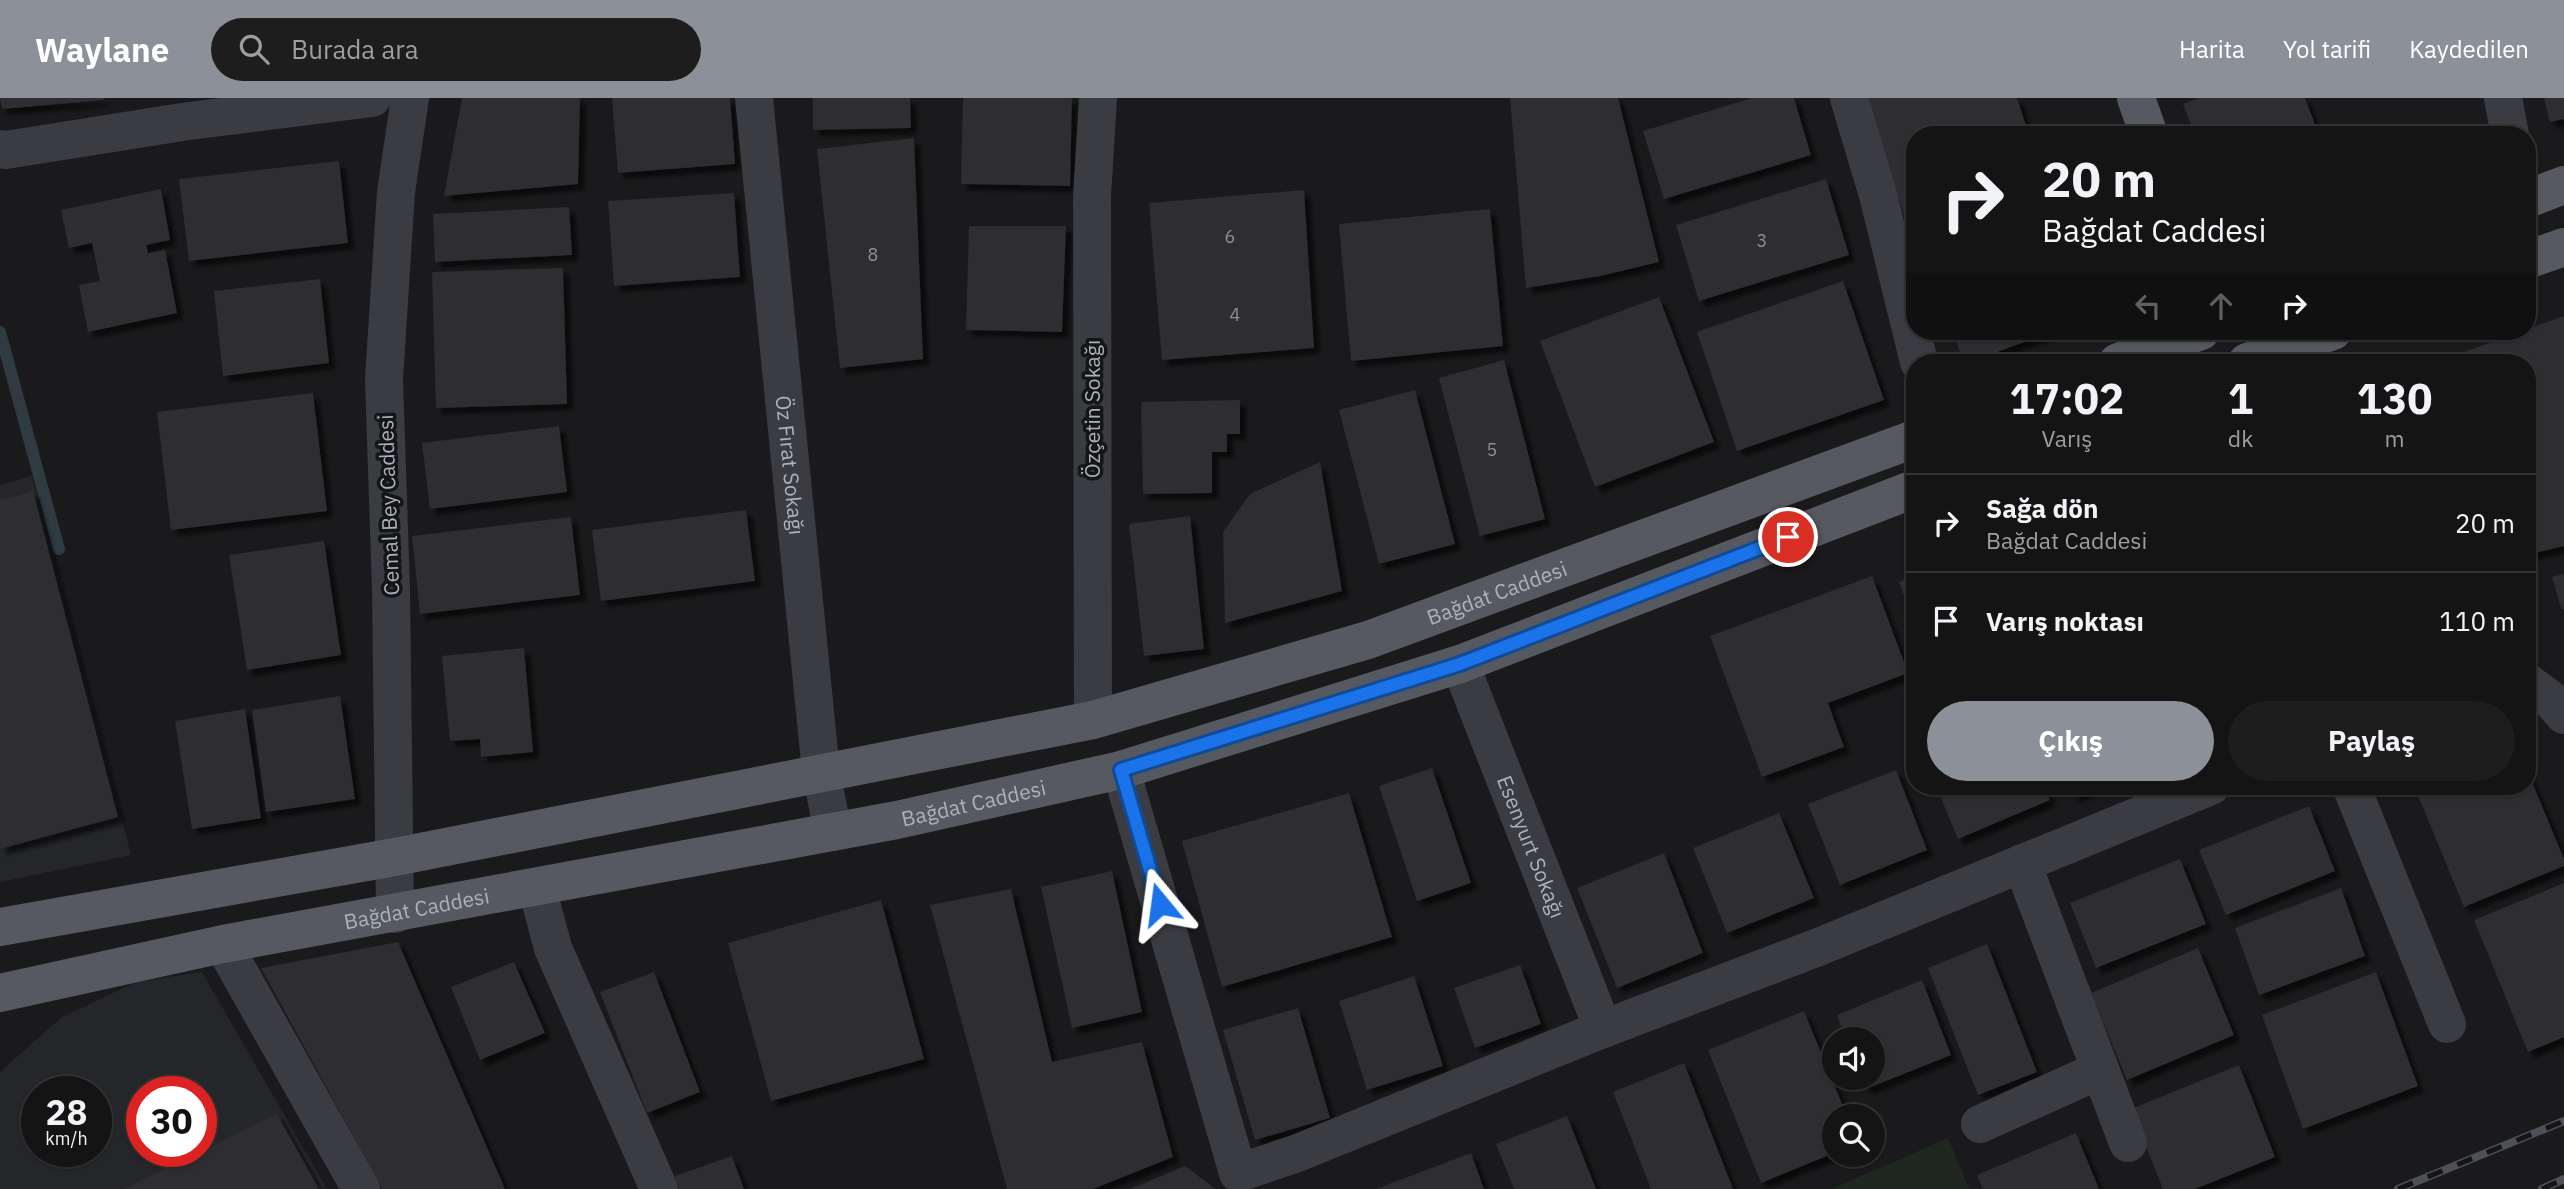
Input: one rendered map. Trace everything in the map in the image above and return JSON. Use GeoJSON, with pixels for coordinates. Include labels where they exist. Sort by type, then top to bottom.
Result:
{"type":"FeatureCollection","features":[{"type":"Feature","properties":{"kind":"main road"},"geometry":{"type":"LineString","coordinates":[[2136,98],[2146,126]]}},
{"type":"Feature","properties":{"kind":"main road"},"geometry":{"type":"LineString","coordinates":[[2536,196],[2564,185]]}},
{"type":"Feature","properties":{"kind":"main road"},"geometry":{"type":"LineString","coordinates":[[2536,257],[2564,247]]}},
{"type":"Feature","properties":{"kind":"main road"},"geometry":{"type":"LineString","coordinates":[[2139,354],[2177,340]]}},
{"type":"Feature","properties":{"kind":"main road"},"geometry":{"type":"LineString","coordinates":[[2269,354],[2308,340]]}},
{"type":"Feature","properties":{"kind":"main road","name":"Bağdat Caddesi"},"geometry":{"type":"LineString","coordinates":[[0,927],[395,857],[1093,720],[1368,640],[1906,442]]}},
{"type":"Feature","properties":{"kind":"main road","name":"Bağdat Caddesi"},"geometry":{"type":"LineString","coordinates":[[6,997],[223,944],[897,820],[1121,770],[1460,664],[1906,492]]}},
{"type":"Feature","properties":{"kind":"street"},"geometry":{"type":"LineString","coordinates":[[3,149],[182,122],[372,98]]}},
{"type":"Feature","properties":{"kind":"street","name":"Cemal Bey Caddesi"},"geometry":{"type":"LineString","coordinates":[[395,914],[391,589],[384,379],[396,192],[410,98]]}},
{"type":"Feature","properties":{"kind":"street","name":"Öz Fırat Sokağı"},"geometry":{"type":"LineString","coordinates":[[754,98],[821,772],[833,832]]}},
{"type":"Feature","properties":{"kind":"street","name":"Özçetin Sokağı"},"geometry":{"type":"LineString","coordinates":[[1093,720],[1092,196],[1098,98]]}},
{"type":"Feature","properties":{"kind":"street"},"geometry":{"type":"LineString","coordinates":[[1849,98],[1878,195],[1906,309]]}},
{"type":"Feature","properties":{"kind":"street"},"geometry":{"type":"LineString","coordinates":[[2503,98],[2508,126]]}},
{"type":"Feature","properties":{"kind":"street","name":"Esenyurt Sokağı"},"geometry":{"type":"LineString","coordinates":[[1460,664],[1603,1029]]}},
{"type":"Feature","properties":{"kind":"street"},"geometry":{"type":"LineString","coordinates":[[2536,688],[2564,715]]}},
{"type":"Feature","properties":{"kind":"street"},"geometry":{"type":"LineString","coordinates":[[1121,770],[1238,1173],[1295,1154],[1603,1029],[1816,948],[2189,795]]}},
{"type":"Feature","properties":{"kind":"street"},"geometry":{"type":"LineString","coordinates":[[2355,795],[2447,1024]]}},
{"type":"Feature","properties":{"kind":"street"},"geometry":{"type":"LineString","coordinates":[[2022,863],[2127,1143]]}},
{"type":"Feature","properties":{"kind":"street"},"geometry":{"type":"LineString","coordinates":[[537,888],[553,948],[659,1189]]}},
{"type":"Feature","properties":{"kind":"street"},"geometry":{"type":"LineString","coordinates":[[223,944],[361,1189]]}},
{"type":"Feature","properties":{"kind":"street"},"geometry":{"type":"LineString","coordinates":[[1980,1124],[2101,1070]]}},
{"type":"Feature","properties":{"kind":"shaded area"},"geometry":{"type":"Polygon","coordinates":[[[32,476],[131,855],[0,882],[0,485],[32,476]]]}},
{"type":"Feature","properties":{"kind":"shaded area"},"geometry":{"type":"Polygon","coordinates":[[[202,972],[327,1189],[0,1189],[0,1072],[62,1017],[136,982],[202,972]]]}},
{"type":"Feature","properties":{"kind":"shaded area"},"geometry":{"type":"Polygon","coordinates":[[[1948,1138],[1969,1189],[1832,1189],[1948,1138]]]}},
{"type":"Feature","properties":{"kind":"building"},"geometry":{"type":"Polygon","coordinates":[[[0,98],[104,98],[104,100],[2,109],[0,98]]]}},
{"type":"Feature","properties":{"kind":"building"},"geometry":{"type":"Polygon","coordinates":[[[462,98],[580,98],[578,184],[444,196],[462,98]]]}},
{"type":"Feature","properties":{"kind":"building"},"geometry":{"type":"Polygon","coordinates":[[[612,98],[730,98],[735,164],[618,173],[612,98]]]}},
{"type":"Feature","properties":{"kind":"building"},"geometry":{"type":"Polygon","coordinates":[[[813,98],[910,98],[911,128],[813,130],[813,98]]]}},
{"type":"Feature","properties":{"kind":"building"},"geometry":{"type":"Polygon","coordinates":[[[963,98],[1072,98],[1070,186],[961,184],[963,98]]]}},
{"type":"Feature","properties":{"kind":"building"},"geometry":{"type":"Polygon","coordinates":[[[1510,98],[1618,98],[1659,262],[1600,276],[1526,288],[1510,98]]]}},
{"type":"Feature","properties":{"kind":"building"},"geometry":{"type":"Polygon","coordinates":[[[1752,98],[1794,98],[1811,155],[1664,199],[1643,131],[1752,98]]]}},
{"type":"Feature","properties":{"kind":"building"},"geometry":{"type":"Polygon","coordinates":[[[1868,98],[2017,98],[2026,126],[1906,126],[1906,222],[1868,98]]]}},
{"type":"Feature","properties":{"kind":"building"},"geometry":{"type":"Polygon","coordinates":[[[2199,98],[2305,98],[2316,126],[2192,126],[2183,104],[2199,98]]]}},
{"type":"Feature","properties":{"kind":"building"},"geometry":{"type":"Polygon","coordinates":[[[2544,98],[2564,98],[2564,119],[2550,122],[2544,98]]]}},
{"type":"Feature","properties":{"kind":"building"},"geometry":{"type":"Polygon","coordinates":[[[914,138],[923,359],[840,368],[817,149],[914,138]]]}},
{"type":"Feature","properties":{"kind":"building"},"geometry":{"type":"Polygon","coordinates":[[[339,161],[348,243],[189,261],[179,179],[339,161]]]}},
{"type":"Feature","properties":{"kind":"building"},"geometry":{"type":"Polygon","coordinates":[[[1826,179],[1849,255],[1699,301],[1676,225],[1826,179]]]}},
{"type":"Feature","properties":{"kind":"building"},"geometry":{"type":"Polygon","coordinates":[[[161,189],[170,240],[146,245],[148,253],[165,250],[177,313],[88,332],[79,285],[100,281],[92,243],[69,248],[61,210],[161,189]]]}},
{"type":"Feature","properties":{"kind":"building"},"geometry":{"type":"Polygon","coordinates":[[[1304,190],[1314,348],[1162,360],[1149,203],[1304,190]]]}},
{"type":"Feature","properties":{"kind":"building"},"geometry":{"type":"Polygon","coordinates":[[[734,193],[740,277],[614,286],[608,201],[734,193]]]}},
{"type":"Feature","properties":{"kind":"building"},"geometry":{"type":"Polygon","coordinates":[[[569,207],[572,255],[435,262],[433,214],[569,207]]]}},
{"type":"Feature","properties":{"kind":"building"},"geometry":{"type":"Polygon","coordinates":[[[1490,209],[1503,346],[1351,361],[1339,224],[1490,209]]]}},
{"type":"Feature","properties":{"kind":"building"},"geometry":{"type":"Polygon","coordinates":[[[969,226],[1066,226],[1062,332],[966,330],[969,226]]]}},
{"type":"Feature","properties":{"kind":"building"},"geometry":{"type":"Polygon","coordinates":[[[563,268],[567,404],[436,408],[432,272],[563,268]]]}},
{"type":"Feature","properties":{"kind":"building"},"geometry":{"type":"Polygon","coordinates":[[[320,279],[329,363],[223,376],[214,291],[320,279]]]}},
{"type":"Feature","properties":{"kind":"building"},"geometry":{"type":"Polygon","coordinates":[[[1843,281],[1884,400],[1737,451],[1697,332],[1843,281]]]}},
{"type":"Feature","properties":{"kind":"building"},"geometry":{"type":"Polygon","coordinates":[[[1659,297],[1714,442],[1595,487],[1540,341],[1659,297]]]}},
{"type":"Feature","properties":{"kind":"building"},"geometry":{"type":"Polygon","coordinates":[[[2564,316],[2564,546],[2536,553],[2536,354],[2459,354],[2498,340],[2536,340],[2536,326],[2564,316]]]}},
{"type":"Feature","properties":{"kind":"building"},"geometry":{"type":"Polygon","coordinates":[[[1955,340],[2030,340],[1992,354],[1961,354],[1955,340]]]}},
{"type":"Feature","properties":{"kind":"building"},"geometry":{"type":"Polygon","coordinates":[[[1504,360],[1545,519],[1480,536],[1439,378],[1504,360]]]}},
{"type":"Feature","properties":{"kind":"building"},"geometry":{"type":"Polygon","coordinates":[[[1415,390],[1455,544],[1379,564],[1339,410],[1415,390]]]}},
{"type":"Feature","properties":{"kind":"building"},"geometry":{"type":"Polygon","coordinates":[[[313,393],[327,511],[171,530],[157,412],[313,393]]]}},
{"type":"Feature","properties":{"kind":"building"},"geometry":{"type":"Polygon","coordinates":[[[1240,400],[1240,434],[1227,434],[1227,452],[1212,452],[1212,493],[1143,494],[1141,402],[1240,400]]]}},
{"type":"Feature","properties":{"kind":"building"},"geometry":{"type":"Polygon","coordinates":[[[559,426],[567,492],[430,509],[422,443],[559,426]]]}},
{"type":"Feature","properties":{"kind":"building"},"geometry":{"type":"Polygon","coordinates":[[[1320,462],[1342,591],[1225,623],[1223,532],[1250,494],[1320,462]]]}},
{"type":"Feature","properties":{"kind":"building"},"geometry":{"type":"Polygon","coordinates":[[[33,491],[118,817],[0,849],[0,500],[33,491]]]}},
{"type":"Feature","properties":{"kind":"building"},"geometry":{"type":"Polygon","coordinates":[[[746,510],[755,581],[601,601],[592,530],[746,510]]]}},
{"type":"Feature","properties":{"kind":"building"},"geometry":{"type":"Polygon","coordinates":[[[1190,516],[1204,649],[1144,656],[1129,524],[1190,516]]]}},
{"type":"Feature","properties":{"kind":"building"},"geometry":{"type":"Polygon","coordinates":[[[571,517],[580,595],[420,614],[412,536],[571,517]]]}},
{"type":"Feature","properties":{"kind":"building"},"geometry":{"type":"Polygon","coordinates":[[[324,541],[341,655],[247,670],[229,555],[324,541]]]}},
{"type":"Feature","properties":{"kind":"building"},"geometry":{"type":"Polygon","coordinates":[[[2564,574],[2564,610],[2561,608],[2552,577],[2564,574]]]}},
{"type":"Feature","properties":{"kind":"building"},"geometry":{"type":"Polygon","coordinates":[[[1872,576],[1906,674],[1828,703],[1844,747],[1762,777],[1710,636],[1872,576]]]}},
{"type":"Feature","properties":{"kind":"building"},"geometry":{"type":"Polygon","coordinates":[[[1906,579],[1906,601],[1899,582],[1906,579]]]}},
{"type":"Feature","properties":{"kind":"building"},"geometry":{"type":"Polygon","coordinates":[[[524,648],[533,752],[481,757],[480,739],[450,741],[442,656],[524,648]]]}},
{"type":"Feature","properties":{"kind":"building"},"geometry":{"type":"Polygon","coordinates":[[[340,696],[355,799],[266,812],[252,710],[340,696]]]}},
{"type":"Feature","properties":{"kind":"building"},"geometry":{"type":"Polygon","coordinates":[[[245,709],[261,818],[192,829],[175,721],[245,709]]]}},
{"type":"Feature","properties":{"kind":"building"},"geometry":{"type":"Polygon","coordinates":[[[1432,768],[1471,883],[1417,901],[1379,786],[1432,768]]]}},
{"type":"Feature","properties":{"kind":"building"},"geometry":{"type":"Polygon","coordinates":[[[1896,770],[1927,850],[1840,885],[1808,804],[1896,770]]]}},
{"type":"Feature","properties":{"kind":"building"},"geometry":{"type":"Polygon","coordinates":[[[2536,792],[2564,859],[2564,866],[2464,907],[2418,795],[2536,795],[2536,792]]]}},
{"type":"Feature","properties":{"kind":"building"},"geometry":{"type":"Polygon","coordinates":[[[1349,793],[1392,937],[1222,987],[1182,841],[1349,793]]]}},
{"type":"Feature","properties":{"kind":"building"},"geometry":{"type":"Polygon","coordinates":[[[1940,795],[2048,795],[2050,800],[1958,839],[1940,795]]]}},
{"type":"Feature","properties":{"kind":"building"},"geometry":{"type":"Polygon","coordinates":[[[2309,806],[2335,871],[2226,915],[2199,850],[2309,806]]]}},
{"type":"Feature","properties":{"kind":"building"},"geometry":{"type":"Polygon","coordinates":[[[1779,813],[1814,898],[1727,933],[1693,848],[1779,813]]]}},
{"type":"Feature","properties":{"kind":"building"},"geometry":{"type":"Polygon","coordinates":[[[1664,853],[1703,953],[1617,988],[1577,888],[1664,853]]]}},
{"type":"Feature","properties":{"kind":"building"},"geometry":{"type":"Polygon","coordinates":[[[2180,859],[2206,924],[2096,968],[2070,903],[2180,859]]]}},
{"type":"Feature","properties":{"kind":"building"},"geometry":{"type":"Polygon","coordinates":[[[1112,871],[1142,1012],[1072,1028],[1041,887],[1112,871]]]}},
{"type":"Feature","properties":{"kind":"building"},"geometry":{"type":"Polygon","coordinates":[[[2564,883],[2564,1037],[2528,1052],[2474,920],[2564,883]]]}},
{"type":"Feature","properties":{"kind":"building"},"geometry":{"type":"Polygon","coordinates":[[[2341,888],[2365,956],[2259,995],[2235,928],[2341,888]]]}},
{"type":"Feature","properties":{"kind":"building"},"geometry":{"type":"Polygon","coordinates":[[[1011,889],[1052,1062],[1142,1042],[1173,1157],[1093,1189],[1007,1189],[930,905],[1011,889]]]}},
{"type":"Feature","properties":{"kind":"building"},"geometry":{"type":"Polygon","coordinates":[[[881,900],[924,1059],[771,1101],[728,943],[881,900]]]}},
{"type":"Feature","properties":{"kind":"building"},"geometry":{"type":"Polygon","coordinates":[[[398,942],[505,1189],[382,1189],[261,968],[398,942]]]}},
{"type":"Feature","properties":{"kind":"building"},"geometry":{"type":"Polygon","coordinates":[[[1987,944],[2037,1072],[1978,1095],[1928,968],[1987,944]]]}},
{"type":"Feature","properties":{"kind":"building"},"geometry":{"type":"Polygon","coordinates":[[[2198,948],[2234,1035],[2127,1080],[2091,993],[2198,948]]]}},
{"type":"Feature","properties":{"kind":"building"},"geometry":{"type":"Polygon","coordinates":[[[514,962],[545,1033],[480,1060],[451,987],[514,962]]]}},
{"type":"Feature","properties":{"kind":"building"},"geometry":{"type":"Polygon","coordinates":[[[1520,965],[1541,1024],[1475,1048],[1454,988],[1520,965]]]}},
{"type":"Feature","properties":{"kind":"building"},"geometry":{"type":"Polygon","coordinates":[[[654,972],[700,1092],[647,1113],[600,992],[654,972]]]}},
{"type":"Feature","properties":{"kind":"building"},"geometry":{"type":"Polygon","coordinates":[[[2376,972],[2418,1086],[2303,1129],[2262,1015],[2376,972]]]}},
{"type":"Feature","properties":{"kind":"building"},"geometry":{"type":"Polygon","coordinates":[[[1414,976],[1443,1066],[1367,1090],[1339,1001],[1414,976]]]}},
{"type":"Feature","properties":{"kind":"building"},"geometry":{"type":"Polygon","coordinates":[[[1922,980],[1951,1055],[1885,1081],[1885,1027],[1841,1027],[1837,1015],[1922,980]]]}},
{"type":"Feature","properties":{"kind":"building"},"geometry":{"type":"Polygon","coordinates":[[[1298,1008],[1330,1118],[1255,1140],[1223,1030],[1298,1008]]]}},
{"type":"Feature","properties":{"kind":"building"},"geometry":{"type":"Polygon","coordinates":[[[1804,1011],[1822,1055],[1822,1090],[1836,1090],[1842,1104],[1822,1104],[1822,1158],[1761,1183],[1708,1050],[1804,1011]]]}},
{"type":"Feature","properties":{"kind":"building"},"geometry":{"type":"Polygon","coordinates":[[[1684,1063],[1733,1189],[1651,1189],[1613,1092],[1684,1063]]]}},
{"type":"Feature","properties":{"kind":"building"},"geometry":{"type":"Polygon","coordinates":[[[2239,1065],[2275,1157],[2195,1189],[2163,1189],[2131,1109],[2239,1065]]]}},
{"type":"Feature","properties":{"kind":"building"},"geometry":{"type":"Polygon","coordinates":[[[277,1114],[319,1189],[123,1189],[169,1167],[217,1167],[217,1144],[277,1114]]]}},
{"type":"Feature","properties":{"kind":"building"},"geometry":{"type":"Polygon","coordinates":[[[1567,1116],[1596,1189],[1514,1189],[1496,1144],[1567,1116]]]}},
{"type":"Feature","properties":{"kind":"building"},"geometry":{"type":"Polygon","coordinates":[[[2076,1133],[2099,1189],[1983,1189],[1977,1175],[2076,1133]]]}},
{"type":"Feature","properties":{"kind":"building"},"geometry":{"type":"Polygon","coordinates":[[[1471,1153],[1484,1189],[1376,1189],[1471,1153]]]}},
{"type":"Feature","properties":{"kind":"building"},"geometry":{"type":"Polygon","coordinates":[[[732,1156],[744,1189],[679,1189],[675,1176],[732,1156]]]}},
{"type":"Feature","properties":{"kind":"building"},"geometry":{"type":"Polygon","coordinates":[[[1185,1166],[1216,1189],[1130,1189],[1185,1166]]]}},
{"type":"Feature","properties":{"kind":"waterway"},"geometry":{"type":"LineString","coordinates":[[0,332],[59,549]]}},
{"type":"Feature","properties":{"kind":"railway"},"geometry":{"type":"LineString","coordinates":[[2398,1189],[2564,1121]]}},
{"type":"Feature","properties":{"kind":"railway"},"geometry":{"type":"LineString","coordinates":[[2542,1189],[2564,1179]]}},
{"type":"Feature","properties":{"kind":"route"},"geometry":{"type":"LineString","coordinates":[[1160,904],[1121,770],[1460,664],[1788,537]]}}]}
